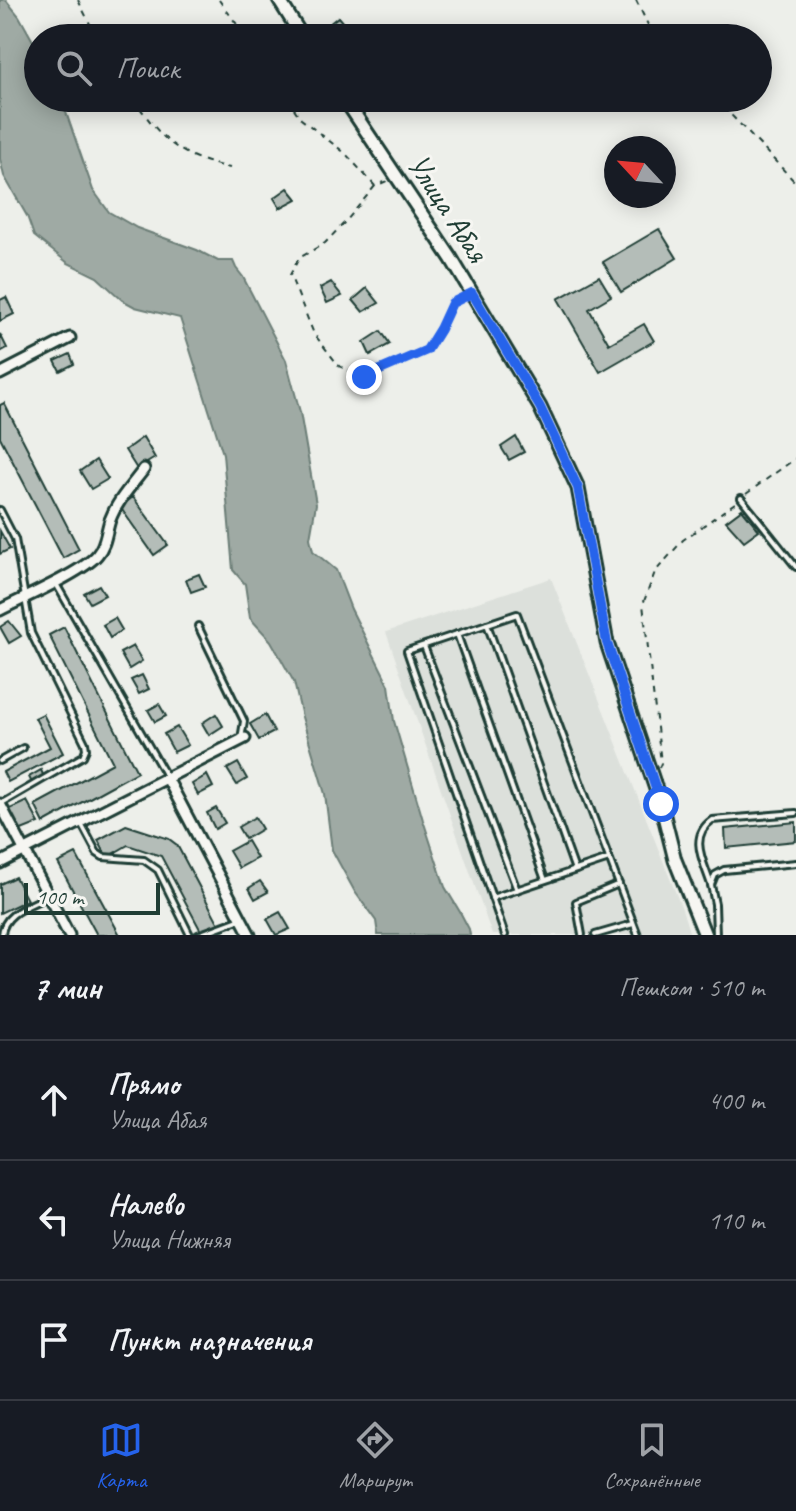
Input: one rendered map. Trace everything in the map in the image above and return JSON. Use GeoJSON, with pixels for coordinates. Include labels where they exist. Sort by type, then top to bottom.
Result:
{"type":"FeatureCollection","features":[{"type":"Feature","properties":{"kind":"street"},"geometry":{"type":"LineString","coordinates":[[279,0],[294,24]]}},
{"type":"Feature","properties":{"kind":"street","name":"Улица Абая"},"geometry":{"type":"LineString","coordinates":[[353,112],[472,293],[540,407],[578,488],[607,643],[653,779],[675,860],[705,935]]}},
{"type":"Feature","properties":{"kind":"street"},"geometry":{"type":"LineString","coordinates":[[0,374],[70,338]]}},
{"type":"Feature","properties":{"kind":"street"},"geometry":{"type":"LineString","coordinates":[[0,610],[96,557],[118,504],[144,469]]}},
{"type":"Feature","properties":{"kind":"street"},"geometry":{"type":"LineString","coordinates":[[0,863],[243,740]]}},
{"type":"Feature","properties":{"kind":"street"},"geometry":{"type":"LineString","coordinates":[[167,778],[250,935]]}},
{"type":"Feature","properties":{"kind":"street"},"geometry":{"type":"LineString","coordinates":[[0,804],[69,935]]}},
{"type":"Feature","properties":{"kind":"lane"},"geometry":{"type":"LineString","coordinates":[[741,498],[796,567]]}},
{"type":"Feature","properties":{"kind":"lane"},"geometry":{"type":"LineString","coordinates":[[0,510],[15,539],[31,633],[86,749],[83,756],[0,804]]}},
{"type":"Feature","properties":{"kind":"lane"},"geometry":{"type":"LineString","coordinates":[[55,581],[167,778]]}},
{"type":"Feature","properties":{"kind":"lane"},"geometry":{"type":"LineString","coordinates":[[505,935],[407,651],[517,614],[638,935]]}},
{"type":"Feature","properties":{"kind":"lane"},"geometry":{"type":"LineString","coordinates":[[487,624],[575,870]]}},
{"type":"Feature","properties":{"kind":"lane"},"geometry":{"type":"LineString","coordinates":[[198,626],[244,721],[243,740]]}},
{"type":"Feature","properties":{"kind":"lane"},"geometry":{"type":"LineString","coordinates":[[457,634],[545,880]]}},
{"type":"Feature","properties":{"kind":"lane"},"geometry":{"type":"LineString","coordinates":[[424,646],[517,890]]}},
{"type":"Feature","properties":{"kind":"lane"},"geometry":{"type":"LineString","coordinates":[[0,761],[23,748]]}},
{"type":"Feature","properties":{"kind":"lane"},"geometry":{"type":"LineString","coordinates":[[716,935],[715,904],[698,842],[699,835],[712,820],[796,813]]}},
{"type":"Feature","properties":{"kind":"lane"},"geometry":{"type":"LineString","coordinates":[[80,821],[97,853],[103,857],[144,860],[158,870],[190,935]]}},
{"type":"Feature","properties":{"kind":"lane"},"geometry":{"type":"LineString","coordinates":[[492,898],[609,859]]}},
{"type":"Feature","properties":{"kind":"lane"},"geometry":{"type":"LineString","coordinates":[[711,885],[715,875],[724,870],[796,863]]}},
{"type":"Feature","properties":{"kind":"lane"},"geometry":{"type":"LineString","coordinates":[[582,935],[576,902],[619,884]]}},
{"type":"Feature","properties":{"kind":"lane"},"geometry":{"type":"LineString","coordinates":[[2,935],[9,917],[49,895]]}},
{"type":"Feature","properties":{"kind":"lane"},"geometry":{"type":"LineString","coordinates":[[198,935],[242,919]]}},
{"type":"Feature","properties":{"kind":"lane"},"geometry":{"type":"LineString","coordinates":[[595,935],[633,924]]}},
{"type":"Feature","properties":{"kind":"path"},"geometry":{"type":"LineString","coordinates":[[78,0],[90,24]]}},
{"type":"Feature","properties":{"kind":"path"},"geometry":{"type":"LineString","coordinates":[[219,0],[237,24]]}},
{"type":"Feature","properties":{"kind":"path"},"geometry":{"type":"LineString","coordinates":[[636,0],[648,24]]}},
{"type":"Feature","properties":{"kind":"path"},"geometry":{"type":"LineString","coordinates":[[143,112],[154,128],[180,151],[202,162],[230,168]]}},
{"type":"Feature","properties":{"kind":"path"},"geometry":{"type":"LineString","coordinates":[[296,112],[345,153],[375,186]]}},
{"type":"Feature","properties":{"kind":"path"},"geometry":{"type":"LineString","coordinates":[[728,112],[796,183]]}},
{"type":"Feature","properties":{"kind":"path"},"geometry":{"type":"LineString","coordinates":[[396,176],[375,186],[325,243],[299,258],[290,275],[314,334],[339,366],[364,377],[427,350],[452,303],[472,293]]}},
{"type":"Feature","properties":{"kind":"path"},"geometry":{"type":"LineString","coordinates":[[653,779],[661,763],[643,604],[655,572],[683,540],[796,458]]}},
{"type":"Feature","properties":{"kind":"shaded area"},"geometry":{"type":"Polygon","coordinates":[[[0,0],[6,0],[24,25],[24,112],[66,112],[93,190],[109,212],[137,228],[218,261],[233,261],[286,360],[300,412],[316,504],[310,538],[313,551],[336,570],[351,609],[389,685],[394,721],[423,820],[445,887],[470,935],[378,935],[376,921],[355,892],[332,850],[325,794],[294,682],[271,641],[250,618],[245,584],[233,570],[223,454],[180,318],[135,307],[122,300],[97,277],[68,263],[34,236],[27,216],[4,176],[0,159],[0,0]]]}},
{"type":"Feature","properties":{"kind":"shaded area"},"geometry":{"type":"Polygon","coordinates":[[[551,578],[690,935],[492,935],[386,632],[551,578]]]}},
{"type":"Feature","properties":{"kind":"building"},"geometry":{"type":"Polygon","coordinates":[[[338,17],[344,24],[329,24],[338,17]]]}},
{"type":"Feature","properties":{"kind":"building"},"geometry":{"type":"Polygon","coordinates":[[[288,188],[297,199],[280,208],[274,198],[288,188]]]}},
{"type":"Feature","properties":{"kind":"building"},"geometry":{"type":"Polygon","coordinates":[[[659,229],[677,258],[621,292],[603,262],[659,229]]]}},
{"type":"Feature","properties":{"kind":"building"},"geometry":{"type":"Polygon","coordinates":[[[599,276],[611,296],[589,309],[609,344],[644,324],[654,341],[600,372],[558,299],[599,276]]]}},
{"type":"Feature","properties":{"kind":"building"},"geometry":{"type":"Polygon","coordinates":[[[331,282],[342,296],[327,303],[320,288],[331,282]]]}},
{"type":"Feature","properties":{"kind":"building"},"geometry":{"type":"Polygon","coordinates":[[[367,288],[379,303],[363,312],[353,300],[367,288]]]}},
{"type":"Feature","properties":{"kind":"building"},"geometry":{"type":"Polygon","coordinates":[[[6,297],[14,314],[0,321],[0,300],[6,297]]]}},
{"type":"Feature","properties":{"kind":"building"},"geometry":{"type":"Polygon","coordinates":[[[381,331],[390,344],[370,355],[364,342],[381,331]]]}},
{"type":"Feature","properties":{"kind":"building"},"geometry":{"type":"Polygon","coordinates":[[[0,334],[7,348],[0,352],[0,334]]]}},
{"type":"Feature","properties":{"kind":"building"},"geometry":{"type":"Polygon","coordinates":[[[70,354],[74,364],[60,371],[55,361],[70,354]]]}},
{"type":"Feature","properties":{"kind":"building"},"geometry":{"type":"Polygon","coordinates":[[[4,403],[79,549],[63,558],[0,437],[0,405],[4,403]]]}},
{"type":"Feature","properties":{"kind":"building"},"geometry":{"type":"Polygon","coordinates":[[[143,437],[155,458],[137,469],[125,450],[143,437]]]}},
{"type":"Feature","properties":{"kind":"building"},"geometry":{"type":"Polygon","coordinates":[[[516,437],[524,452],[509,460],[501,447],[516,437]]]}},
{"type":"Feature","properties":{"kind":"building"},"geometry":{"type":"Polygon","coordinates":[[[96,460],[108,479],[91,489],[80,471],[96,460]]]}},
{"type":"Feature","properties":{"kind":"building"},"geometry":{"type":"Polygon","coordinates":[[[133,497],[168,545],[154,555],[120,507],[133,497]]]}},
{"type":"Feature","properties":{"kind":"building"},"geometry":{"type":"Polygon","coordinates":[[[742,509],[759,530],[744,541],[726,521],[742,509]]]}},
{"type":"Feature","properties":{"kind":"building"},"geometry":{"type":"Polygon","coordinates":[[[0,531],[10,549],[0,554],[0,531]]]}},
{"type":"Feature","properties":{"kind":"building"},"geometry":{"type":"Polygon","coordinates":[[[199,574],[205,587],[191,592],[186,579],[199,574]]]}},
{"type":"Feature","properties":{"kind":"building"},"geometry":{"type":"Polygon","coordinates":[[[99,585],[105,595],[90,603],[84,593],[99,585]]]}},
{"type":"Feature","properties":{"kind":"building"},"geometry":{"type":"Polygon","coordinates":[[[115,618],[122,630],[110,638],[103,625],[115,618]]]}},
{"type":"Feature","properties":{"kind":"building"},"geometry":{"type":"Polygon","coordinates":[[[9,621],[21,636],[9,643],[0,627],[9,621]]]}},
{"type":"Feature","properties":{"kind":"building"},"geometry":{"type":"Polygon","coordinates":[[[64,627],[137,772],[44,823],[35,805],[113,763],[49,635],[64,627]]]}},
{"type":"Feature","properties":{"kind":"building"},"geometry":{"type":"Polygon","coordinates":[[[133,646],[142,661],[129,669],[120,653],[133,646]]]}},
{"type":"Feature","properties":{"kind":"building"},"geometry":{"type":"Polygon","coordinates":[[[142,675],[149,689],[139,694],[131,680],[142,675]]]}},
{"type":"Feature","properties":{"kind":"building"},"geometry":{"type":"Polygon","coordinates":[[[159,704],[166,716],[155,722],[148,710],[159,704]]]}},
{"type":"Feature","properties":{"kind":"building"},"geometry":{"type":"Polygon","coordinates":[[[43,714],[63,753],[8,782],[3,772],[50,747],[35,718],[43,714]]]}},
{"type":"Feature","properties":{"kind":"building"},"geometry":{"type":"Polygon","coordinates":[[[216,714],[223,726],[209,735],[202,723],[216,714]]]}},
{"type":"Feature","properties":{"kind":"building"},"geometry":{"type":"Polygon","coordinates":[[[265,715],[274,732],[259,740],[250,724],[265,715]]]}},
{"type":"Feature","properties":{"kind":"building"},"geometry":{"type":"Polygon","coordinates":[[[177,727],[188,745],[174,752],[164,734],[177,727]]]}},
{"type":"Feature","properties":{"kind":"building"},"geometry":{"type":"Polygon","coordinates":[[[238,763],[247,779],[237,785],[227,769],[238,763]]]}},
{"type":"Feature","properties":{"kind":"building"},"geometry":{"type":"Polygon","coordinates":[[[41,770],[44,777],[32,783],[29,777],[41,770]]]}},
{"type":"Feature","properties":{"kind":"building"},"geometry":{"type":"Polygon","coordinates":[[[207,775],[213,787],[198,795],[192,784],[207,775]]]}},
{"type":"Feature","properties":{"kind":"building"},"geometry":{"type":"Polygon","coordinates":[[[27,801],[39,823],[19,831],[8,810],[27,801]]]}},
{"type":"Feature","properties":{"kind":"building"},"geometry":{"type":"Polygon","coordinates":[[[216,808],[225,823],[215,829],[207,813],[216,808]]]}},
{"type":"Feature","properties":{"kind":"building"},"geometry":{"type":"Polygon","coordinates":[[[255,817],[262,829],[245,839],[238,827],[255,817]]]}},
{"type":"Feature","properties":{"kind":"building"},"geometry":{"type":"Polygon","coordinates":[[[796,822],[796,841],[726,848],[725,829],[796,822]]]}},
{"type":"Feature","properties":{"kind":"building"},"geometry":{"type":"Polygon","coordinates":[[[126,825],[169,839],[177,845],[219,924],[202,933],[161,856],[128,845],[107,857],[98,840],[126,825]]]}},
{"type":"Feature","properties":{"kind":"building"},"geometry":{"type":"Polygon","coordinates":[[[247,841],[257,858],[239,868],[229,851],[247,841]]]}},
{"type":"Feature","properties":{"kind":"building"},"geometry":{"type":"Polygon","coordinates":[[[76,854],[120,935],[97,935],[58,863],[76,854]]]}},
{"type":"Feature","properties":{"kind":"building"},"geometry":{"type":"Polygon","coordinates":[[[15,877],[27,900],[0,913],[0,884],[15,877]]]}},
{"type":"Feature","properties":{"kind":"building"},"geometry":{"type":"Polygon","coordinates":[[[260,881],[268,892],[255,899],[249,888],[260,881]]]}},
{"type":"Feature","properties":{"kind":"building"},"geometry":{"type":"Polygon","coordinates":[[[280,912],[290,929],[276,935],[267,919],[280,912]]]}},
{"type":"Feature","properties":{"kind":"route"},"geometry":{"type":"LineString","coordinates":[[364,377],[427,350],[452,303],[472,293],[540,407],[578,488],[607,643],[661,804]]}}]}
